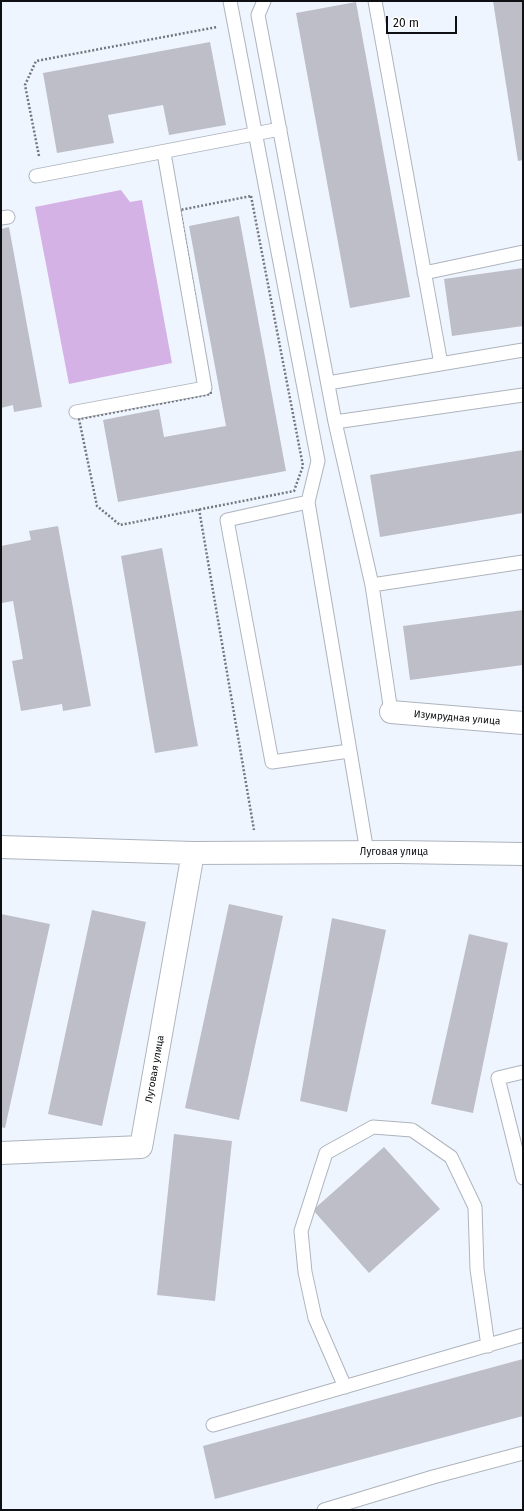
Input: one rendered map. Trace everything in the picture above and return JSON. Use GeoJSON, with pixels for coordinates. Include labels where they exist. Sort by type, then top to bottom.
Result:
{"type":"FeatureCollection","features":[{"type":"Feature","properties":{"kind":"street","name":"Изумрудная улица"},"geometry":{"type":"LineString","coordinates":[[391,712],[523,724]]}},
{"type":"Feature","properties":{"kind":"street","name":"Луговая улица"},"geometry":{"type":"LineString","coordinates":[[1,847],[193,853],[366,852],[523,854]]}},
{"type":"Feature","properties":{"kind":"street","name":"Луговая улица"},"geometry":{"type":"LineString","coordinates":[[1,1153],[141,1147],[193,853]]}},
{"type":"Feature","properties":{"kind":"lane"},"geometry":{"type":"LineString","coordinates":[[230,1],[318,461],[308,502],[366,852]]}},
{"type":"Feature","properties":{"kind":"lane"},"geometry":{"type":"LineString","coordinates":[[264,1],[258,15],[335,422],[372,585],[391,712]]}},
{"type":"Feature","properties":{"kind":"lane"},"geometry":{"type":"LineString","coordinates":[[375,1],[441,364]]}},
{"type":"Feature","properties":{"kind":"lane"},"geometry":{"type":"LineString","coordinates":[[36,176],[280,129]]}},
{"type":"Feature","properties":{"kind":"lane"},"geometry":{"type":"LineString","coordinates":[[76,412],[205,388],[164,152]]}},
{"type":"Feature","properties":{"kind":"lane"},"geometry":{"type":"LineString","coordinates":[[424,274],[523,252]]}},
{"type":"Feature","properties":{"kind":"lane"},"geometry":{"type":"LineString","coordinates":[[328,383],[523,350]]}},
{"type":"Feature","properties":{"kind":"lane"},"geometry":{"type":"LineString","coordinates":[[335,422],[523,394]]}},
{"type":"Feature","properties":{"kind":"lane"},"geometry":{"type":"LineString","coordinates":[[308,502],[227,520],[272,762],[349,752]]}},
{"type":"Feature","properties":{"kind":"lane"},"geometry":{"type":"LineString","coordinates":[[372,585],[523,562]]}},
{"type":"Feature","properties":{"kind":"lane"},"geometry":{"type":"LineString","coordinates":[[523,1072],[498,1078],[523,1178]]}},
{"type":"Feature","properties":{"kind":"lane"},"geometry":{"type":"LineString","coordinates":[[344,1387],[315,1318],[305,1272],[301,1230],[326,1152],[373,1127],[412,1130],[451,1157],[475,1206],[477,1269],[488,1346]]}},
{"type":"Feature","properties":{"kind":"lane"},"geometry":{"type":"LineString","coordinates":[[213,1425],[523,1335]]}},
{"type":"Feature","properties":{"kind":"lane"},"geometry":{"type":"LineString","coordinates":[[324,1510],[433,1477],[523,1453]]}},
{"type":"Feature","properties":{"kind":"path"},"geometry":{"type":"LineString","coordinates":[[40,159],[25,85],[36,61],[221,27]]}},
{"type":"Feature","properties":{"kind":"path"},"geometry":{"type":"LineString","coordinates":[[250,189],[251,196]]}},
{"type":"Feature","properties":{"kind":"path"},"geometry":{"type":"LineString","coordinates":[[199,509],[258,853]]}},
{"type":"Feature","properties":{"kind":"shaded area"},"geometry":{"type":"Polygon","coordinates":[[[121,190],[130,202],[142,200],[172,363],[69,384],[35,207],[121,190]]]}},
{"type":"Feature","properties":{"kind":"building"},"geometry":{"type":"Polygon","coordinates":[[[493,1],[523,1],[523,160],[518,161],[493,1]]]}},
{"type":"Feature","properties":{"kind":"building"},"geometry":{"type":"Polygon","coordinates":[[[356,2],[410,297],[350,308],[296,13],[356,2]]]}},
{"type":"Feature","properties":{"kind":"building"},"geometry":{"type":"Polygon","coordinates":[[[210,42],[226,125],[169,135],[163,105],[108,115],[114,143],[57,153],[43,73],[210,42]]]}},
{"type":"Feature","properties":{"kind":"building"},"geometry":{"type":"Polygon","coordinates":[[[239,216],[286,471],[118,502],[103,420],[159,409],[164,437],[226,426],[189,226],[239,216]]]}},
{"type":"Feature","properties":{"kind":"building"},"geometry":{"type":"Polygon","coordinates":[[[9,227],[42,407],[14,412],[13,405],[1,408],[1,229],[9,227]]]}},
{"type":"Feature","properties":{"kind":"building"},"geometry":{"type":"Polygon","coordinates":[[[523,268],[523,326],[452,336],[444,279],[523,268]]]}},
{"type":"Feature","properties":{"kind":"building"},"geometry":{"type":"Polygon","coordinates":[[[523,450],[523,513],[380,537],[370,475],[523,450]]]}},
{"type":"Feature","properties":{"kind":"building"},"geometry":{"type":"Polygon","coordinates":[[[58,526],[91,706],[63,711],[62,704],[21,711],[12,661],[23,659],[13,601],[2,603],[1,546],[31,540],[29,531],[58,526]]]}},
{"type":"Feature","properties":{"kind":"building"},"geometry":{"type":"Polygon","coordinates":[[[162,548],[198,746],[155,753],[121,556],[162,548]]]}},
{"type":"Feature","properties":{"kind":"building"},"geometry":{"type":"Polygon","coordinates":[[[523,610],[523,665],[410,680],[403,626],[523,610]]]}},
{"type":"Feature","properties":{"kind":"building"},"geometry":{"type":"Polygon","coordinates":[[[229,904],[283,916],[239,1120],[185,1108],[229,904]]]}},
{"type":"Feature","properties":{"kind":"building"},"geometry":{"type":"Polygon","coordinates":[[[92,910],[146,922],[102,1126],[48,1114],[92,910]]]}},
{"type":"Feature","properties":{"kind":"building"},"geometry":{"type":"Polygon","coordinates":[[[1,914],[50,924],[5,1128],[1,1127],[1,914]]]}},
{"type":"Feature","properties":{"kind":"building"},"geometry":{"type":"Polygon","coordinates":[[[332,918],[386,930],[347,1112],[300,1101],[332,918]]]}},
{"type":"Feature","properties":{"kind":"building"},"geometry":{"type":"Polygon","coordinates":[[[469,934],[508,943],[473,1113],[431,1104],[469,934]]]}},
{"type":"Feature","properties":{"kind":"building"},"geometry":{"type":"Polygon","coordinates":[[[174,1134],[232,1141],[215,1301],[157,1295],[174,1134]]]}},
{"type":"Feature","properties":{"kind":"building"},"geometry":{"type":"Polygon","coordinates":[[[384,1147],[440,1209],[369,1273],[313,1210],[384,1147]]]}},
{"type":"Feature","properties":{"kind":"building"},"geometry":{"type":"Polygon","coordinates":[[[523,1359],[523,1416],[215,1499],[203,1446],[523,1359]]]}}]}
